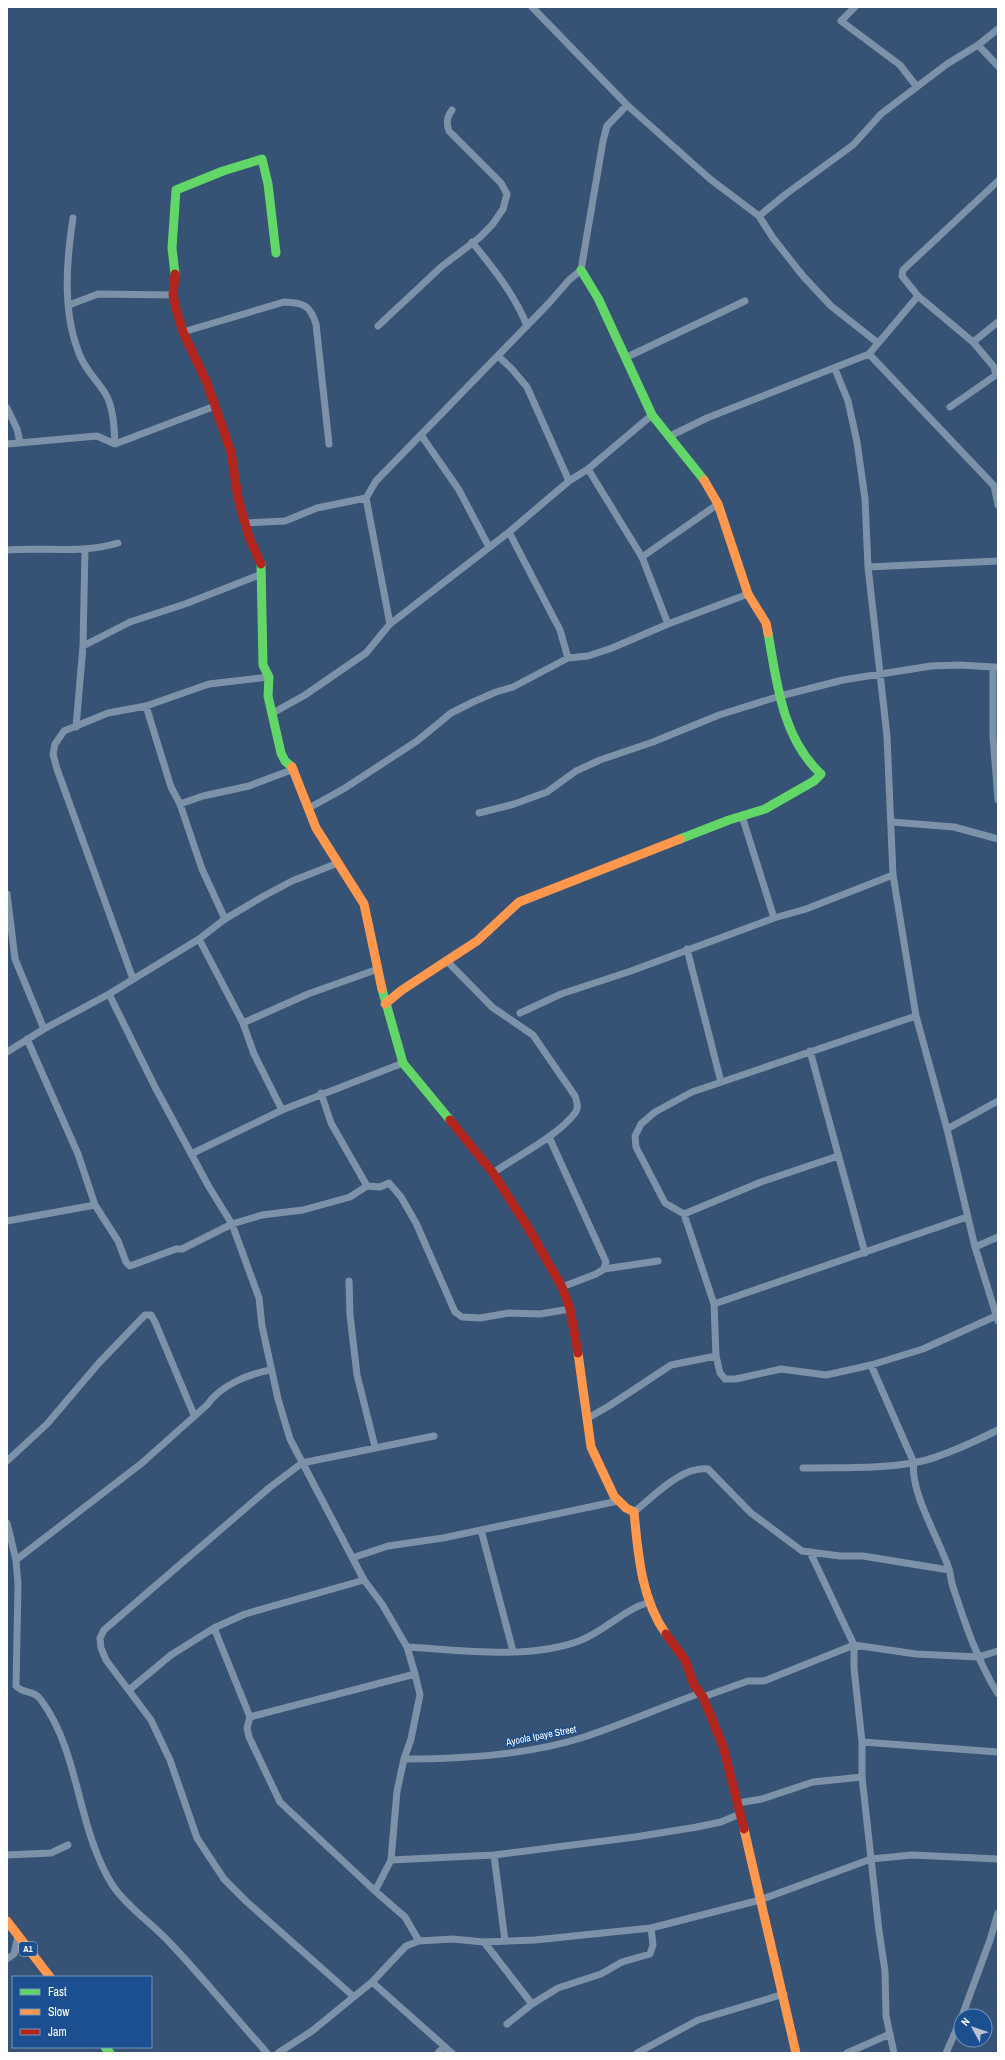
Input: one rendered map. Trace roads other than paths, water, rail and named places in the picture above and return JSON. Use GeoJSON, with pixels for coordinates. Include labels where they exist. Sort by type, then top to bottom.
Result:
{"type":"FeatureCollection","features":[{"type":"Feature","properties":{"kind":"main road"},"geometry":{"type":"LineString","coordinates":[[276,253],[268,184],[262,159],[203,178],[176,190],[172,248],[176,279],[173,295],[183,332],[207,383],[231,452],[238,498],[249,538],[262,566],[263,665],[269,677],[268,696],[281,753],[285,761],[294,769],[316,828],[364,904],[385,1004],[404,1063],[493,1173],[529,1230],[562,1287],[570,1309],[588,1418],[591,1447],[614,1496],[626,1508],[634,1512],[642,1576],[650,1602],[660,1625],[686,1661],[723,1746],[784,1994],[796,2053]]}},
{"type":"Feature","properties":{"kind":"main road"},"geometry":{"type":"LineString","coordinates":[[385,1004],[402,990],[477,941],[518,902],[742,816],[765,809],[814,781],[821,774],[809,763],[788,726],[780,696],[766,623],[748,594],[718,504],[704,480],[652,414],[598,298],[581,270]]}},
{"type":"Feature","properties":{"kind":"main road","name":"A1"},"geometry":{"type":"LineString","coordinates":[[7,1921],[49,1976]]}},
{"type":"Feature","properties":{"kind":"street"},"geometry":{"type":"LineString","coordinates":[[532,7],[627,105],[710,179],[759,216],[773,238],[831,306],[878,343]]}},
{"type":"Feature","properties":{"kind":"street"},"geometry":{"type":"LineString","coordinates":[[855,7],[841,21],[900,65],[917,87]]}},
{"type":"Feature","properties":{"kind":"street"},"geometry":{"type":"LineString","coordinates":[[759,216],[786,194],[853,145],[882,114],[947,64],[978,45],[998,29]]}},
{"type":"Feature","properties":{"kind":"street"},"geometry":{"type":"LineString","coordinates":[[978,45],[998,66]]}},
{"type":"Feature","properties":{"kind":"street"},"geometry":{"type":"LineString","coordinates":[[390,624],[366,498],[376,481],[527,326],[569,280],[581,270],[603,141],[607,126],[627,105]]}},
{"type":"Feature","properties":{"kind":"street"},"geometry":{"type":"LineString","coordinates":[[378,326],[441,267],[479,238],[499,217],[507,194],[501,183],[450,131],[447,124],[448,116],[452,110]]}},
{"type":"Feature","properties":{"kind":"street"},"geometry":{"type":"LineString","coordinates":[[950,406],[996,375],[994,367],[973,342],[918,296],[902,276],[903,270],[998,181]]}},
{"type":"Feature","properties":{"kind":"street"},"geometry":{"type":"LineString","coordinates":[[73,218],[67,257],[69,305],[75,340],[82,359],[106,395],[114,420],[115,444]]}},
{"type":"Feature","properties":{"kind":"street"},"geometry":{"type":"LineString","coordinates":[[472,242],[494,270],[520,308],[527,326]]}},
{"type":"Feature","properties":{"kind":"street"},"geometry":{"type":"LineString","coordinates":[[69,305],[98,294],[173,295]]}},
{"type":"Feature","properties":{"kind":"street"},"geometry":{"type":"LineString","coordinates":[[670,436],[707,418],[835,369],[869,354],[918,296]]}},
{"type":"Feature","properties":{"kind":"street"},"geometry":{"type":"LineString","coordinates":[[625,358],[745,301]]}},
{"type":"Feature","properties":{"kind":"street"},"geometry":{"type":"LineString","coordinates":[[183,332],[246,312],[284,302],[301,303],[312,312],[316,324],[329,444]]}},
{"type":"Feature","properties":{"kind":"street"},"geometry":{"type":"LineString","coordinates":[[973,342],[998,322]]}},
{"type":"Feature","properties":{"kind":"street"},"geometry":{"type":"LineString","coordinates":[[869,354],[996,488],[998,505]]}},
{"type":"Feature","properties":{"kind":"street"},"geometry":{"type":"LineString","coordinates":[[498,356],[511,368],[527,387],[569,481]]}},
{"type":"Feature","properties":{"kind":"street"},"geometry":{"type":"LineString","coordinates":[[835,369],[848,401],[865,498],[868,567],[887,736],[892,822],[893,874],[916,1016],[975,1247],[997,1318],[923,1349],[870,1365],[826,1375],[782,1369],[736,1379],[725,1379],[720,1373],[716,1356],[714,1304],[684,1214],[665,1203],[636,1148],[635,1136],[641,1124],[655,1112],[692,1092],[916,1016]]}},
{"type":"Feature","properties":{"kind":"street"},"geometry":{"type":"LineString","coordinates":[[7,444],[97,436],[115,444],[215,406]]}},
{"type":"Feature","properties":{"kind":"street"},"geometry":{"type":"LineString","coordinates":[[7,408],[17,428],[20,442]]}},
{"type":"Feature","properties":{"kind":"street"},"geometry":{"type":"LineString","coordinates":[[271,714],[305,695],[366,653],[390,624],[509,532],[569,481],[588,469],[652,414]]}},
{"type":"Feature","properties":{"kind":"street"},"geometry":{"type":"LineString","coordinates":[[421,435],[459,490],[489,547]]}},
{"type":"Feature","properties":{"kind":"street"},"geometry":{"type":"LineString","coordinates":[[588,469],[642,557],[668,624]]}},
{"type":"Feature","properties":{"kind":"street"},"geometry":{"type":"LineString","coordinates":[[246,523],[285,520],[318,508],[366,498]]}},
{"type":"Feature","properties":{"kind":"street"},"geometry":{"type":"LineString","coordinates":[[642,557],[718,504]]}},
{"type":"Feature","properties":{"kind":"street"},"geometry":{"type":"LineString","coordinates":[[509,532],[560,630],[568,658]]}},
{"type":"Feature","properties":{"kind":"street"},"geometry":{"type":"LineString","coordinates":[[7,550],[33,548],[85,549],[105,547],[118,543]]}},
{"type":"Feature","properties":{"kind":"street"},"geometry":{"type":"LineString","coordinates":[[76,727],[83,646],[85,549]]}},
{"type":"Feature","properties":{"kind":"street"},"geometry":{"type":"LineString","coordinates":[[868,567],[998,561]]}},
{"type":"Feature","properties":{"kind":"street"},"geometry":{"type":"LineString","coordinates":[[83,646],[130,622],[185,604],[262,574]]}},
{"type":"Feature","properties":{"kind":"street"},"geometry":{"type":"LineString","coordinates":[[309,808],[338,792],[417,741],[451,714],[496,692],[513,687],[568,658],[588,656],[612,648],[668,624],[748,594]]}},
{"type":"Feature","properties":{"kind":"street"},"geometry":{"type":"LineString","coordinates":[[478,813],[514,804],[547,792],[576,771],[600,760],[653,742],[719,715],[780,696],[819,685],[932,666],[959,665],[996,667],[993,737],[998,800]]}},
{"type":"Feature","properties":{"kind":"street"},"geometry":{"type":"LineString","coordinates":[[133,979],[118,933],[90,864],[54,754],[55,744],[64,731],[108,713],[146,706],[209,684],[269,677]]}},
{"type":"Feature","properties":{"kind":"street"},"geometry":{"type":"LineString","coordinates":[[146,706],[171,787],[180,804],[202,869],[225,919]]}},
{"type":"Feature","properties":{"kind":"street"},"geometry":{"type":"LineString","coordinates":[[180,804],[249,786],[294,769]]}},
{"type":"Feature","properties":{"kind":"street"},"geometry":{"type":"LineString","coordinates":[[742,816],[774,918]]}},
{"type":"Feature","properties":{"kind":"street"},"geometry":{"type":"LineString","coordinates":[[892,822],[954,827],[998,839]]}},
{"type":"Feature","properties":{"kind":"street"},"geometry":{"type":"LineString","coordinates":[[7,1052],[44,1029],[109,994],[199,939],[225,919],[292,881],[338,863]]}},
{"type":"Feature","properties":{"kind":"street"},"geometry":{"type":"LineString","coordinates":[[520,1013],[561,994],[631,971],[774,918],[806,909],[893,874]]}},
{"type":"Feature","properties":{"kind":"street"},"geometry":{"type":"LineString","coordinates":[[7,894],[16,959],[44,1029]]}},
{"type":"Feature","properties":{"kind":"street"},"geometry":{"type":"LineString","coordinates":[[199,939],[243,1023],[254,1054],[282,1110]]}},
{"type":"Feature","properties":{"kind":"street"},"geometry":{"type":"LineString","coordinates":[[687,949],[721,1082]]}},
{"type":"Feature","properties":{"kind":"street"},"geometry":{"type":"LineString","coordinates":[[446,960],[492,1008],[533,1035],[575,1096],[578,1105],[576,1113],[549,1136],[493,1173]]}},
{"type":"Feature","properties":{"kind":"street"},"geometry":{"type":"LineString","coordinates":[[243,1023],[308,994],[378,969]]}},
{"type":"Feature","properties":{"kind":"street"},"geometry":{"type":"LineString","coordinates":[[109,994],[155,1087],[209,1188],[232,1224],[259,1298],[262,1326],[271,1370],[290,1439],[364,1580],[382,1604],[407,1647],[420,1695],[411,1739],[404,1759],[397,1791],[391,1860],[375,1891]]}},
{"type":"Feature","properties":{"kind":"street"},"geometry":{"type":"LineString","coordinates":[[27,1039],[78,1154],[95,1205],[118,1241],[126,1262],[130,1266],[176,1249],[182,1249],[232,1224],[262,1214],[302,1210],[350,1197],[367,1186],[380,1186],[389,1183],[401,1196],[416,1223],[455,1312],[462,1317],[480,1318],[509,1313],[540,1314],[570,1309]]}},
{"type":"Feature","properties":{"kind":"street"},"geometry":{"type":"LineString","coordinates":[[810,1051],[865,1253]]}},
{"type":"Feature","properties":{"kind":"street"},"geometry":{"type":"LineString","coordinates":[[192,1154],[282,1110],[321,1093],[404,1063]]}},
{"type":"Feature","properties":{"kind":"street"},"geometry":{"type":"LineString","coordinates":[[321,1093],[331,1123],[367,1186]]}},
{"type":"Feature","properties":{"kind":"street"},"geometry":{"type":"LineString","coordinates":[[946,1129],[998,1101]]}},
{"type":"Feature","properties":{"kind":"street"},"geometry":{"type":"LineString","coordinates":[[549,1136],[606,1262],[604,1269]]}},
{"type":"Feature","properties":{"kind":"street"},"geometry":{"type":"LineString","coordinates":[[684,1214],[761,1182],[838,1156]]}},
{"type":"Feature","properties":{"kind":"street"},"geometry":{"type":"LineString","coordinates":[[7,1221],[95,1205]]}},
{"type":"Feature","properties":{"kind":"street"},"geometry":{"type":"LineString","coordinates":[[714,1304],[967,1217]]}},
{"type":"Feature","properties":{"kind":"street"},"geometry":{"type":"LineString","coordinates":[[975,1247],[998,1237]]}},
{"type":"Feature","properties":{"kind":"street"},"geometry":{"type":"LineString","coordinates":[[562,1287],[604,1269],[658,1261]]}},
{"type":"Feature","properties":{"kind":"street"},"geometry":{"type":"LineString","coordinates":[[349,1281],[350,1315],[358,1375],[375,1447]]}},
{"type":"Feature","properties":{"kind":"street"},"geometry":{"type":"LineString","coordinates":[[7,1459],[47,1424],[98,1364],[145,1314],[151,1315],[155,1322],[194,1415]]}},
{"type":"Feature","properties":{"kind":"street"},"geometry":{"type":"LineString","coordinates":[[588,1418],[671,1365],[716,1356]]}},
{"type":"Feature","properties":{"kind":"street"},"geometry":{"type":"LineString","coordinates":[[870,1365],[914,1463],[912,1472],[919,1494],[949,1570],[953,1588],[978,1657],[998,1694]]}},
{"type":"Feature","properties":{"kind":"street"},"geometry":{"type":"LineString","coordinates":[[16,1560],[142,1463],[207,1405],[214,1395],[252,1373],[271,1370]]}},
{"type":"Feature","properties":{"kind":"street"},"geometry":{"type":"LineString","coordinates":[[803,1468],[882,1467],[914,1463],[982,1438],[998,1430]]}},
{"type":"Feature","properties":{"kind":"street"},"geometry":{"type":"LineString","coordinates":[[353,1996],[247,1902],[224,1879],[197,1838],[170,1760],[151,1720],[106,1660],[101,1648],[100,1638],[104,1630],[269,1488],[302,1463],[434,1436]]}},
{"type":"Feature","properties":{"kind":"street"},"geometry":{"type":"LineString","coordinates":[[634,1512],[677,1478],[700,1468],[708,1469],[751,1513],[802,1551],[840,1556],[863,1556],[949,1570]]}},
{"type":"Feature","properties":{"kind":"street"},"geometry":{"type":"LineString","coordinates":[[352,1558],[388,1546],[443,1538],[618,1501]]}},
{"type":"Feature","properties":{"kind":"street"},"geometry":{"type":"LineString","coordinates":[[7,1523],[16,1560],[18,1585],[16,1686],[18,1689],[38,1696],[52,1716],[71,1770],[89,1834],[102,1867],[114,1887],[171,1943],[267,2053]]}},
{"type":"Feature","properties":{"kind":"street"},"geometry":{"type":"LineString","coordinates":[[480,1530],[513,1651]]}},
{"type":"Feature","properties":{"kind":"street"},"geometry":{"type":"LineString","coordinates":[[810,1552],[854,1644],[854,1668],[862,1742],[862,1777],[886,1971],[886,2016],[894,2053]]}},
{"type":"Feature","properties":{"kind":"street"},"geometry":{"type":"LineString","coordinates":[[129,1690],[172,1655],[214,1628],[245,1614],[364,1580]]}},
{"type":"Feature","properties":{"kind":"street"},"geometry":{"type":"LineString","coordinates":[[407,1647],[513,1651],[550,1648],[578,1641],[598,1632],[631,1610],[650,1602]]}},
{"type":"Feature","properties":{"kind":"street"},"geometry":{"type":"LineString","coordinates":[[214,1628],[250,1717],[247,1728],[249,1737],[280,1802],[405,1917],[419,1941]]}},
{"type":"Feature","properties":{"kind":"street"},"geometry":{"type":"LineString","coordinates":[[854,1644],[916,1654],[978,1657],[998,1650]]}},
{"type":"Feature","properties":{"kind":"street","name":"Ayoola Ipaye Street"},"geometry":{"type":"LineString","coordinates":[[404,1759],[460,1759],[537,1748],[581,1738],[748,1681],[764,1682],[854,1644]]}},
{"type":"Feature","properties":{"kind":"street"},"geometry":{"type":"LineString","coordinates":[[250,1717],[415,1674]]}},
{"type":"Feature","properties":{"kind":"street"},"geometry":{"type":"LineString","coordinates":[[862,1742],[998,1752]]}},
{"type":"Feature","properties":{"kind":"street"},"geometry":{"type":"LineString","coordinates":[[738,1803],[762,1799],[813,1782],[862,1777]]}},
{"type":"Feature","properties":{"kind":"street"},"geometry":{"type":"LineString","coordinates":[[391,1860],[494,1855],[697,1827],[721,1822],[740,1814]]}},
{"type":"Feature","properties":{"kind":"street"},"geometry":{"type":"LineString","coordinates":[[7,1855],[51,1853],[68,1845]]}},
{"type":"Feature","properties":{"kind":"street"},"geometry":{"type":"LineString","coordinates":[[494,1855],[505,1941]]}},
{"type":"Feature","properties":{"kind":"street"},"geometry":{"type":"LineString","coordinates":[[278,2053],[312,2031],[372,1982],[406,1946],[419,1941],[453,1939],[484,1942],[535,1940],[651,1928],[760,1900],[871,1859],[912,1855],[998,1859]]}},
{"type":"Feature","properties":{"kind":"street"},"geometry":{"type":"LineString","coordinates":[[965,2008],[988,1948],[998,1913]]}},
{"type":"Feature","properties":{"kind":"street"},"geometry":{"type":"LineString","coordinates":[[507,2024],[532,2004],[558,1988],[601,1974],[622,1962],[650,1954],[653,1945],[651,1928]]}},
{"type":"Feature","properties":{"kind":"street"},"geometry":{"type":"LineString","coordinates":[[7,1959],[14,1954],[18,1936]]}},
{"type":"Feature","properties":{"kind":"street"},"geometry":{"type":"LineString","coordinates":[[484,1942],[532,2004]]}},
{"type":"Feature","properties":{"kind":"street"},"geometry":{"type":"LineString","coordinates":[[372,1982],[452,2053]]}},
{"type":"Feature","properties":{"kind":"street"},"geometry":{"type":"LineString","coordinates":[[637,2053],[698,2020],[784,1994]]}},
{"type":"Feature","properties":{"kind":"street"},"geometry":{"type":"LineString","coordinates":[[847,2053],[890,2034]]}},
{"type":"Feature","properties":{"kind":"street"},"geometry":{"type":"LineString","coordinates":[[946,2053],[953,2037]]}},
{"type":"Feature","properties":{"kind":"street"},"geometry":{"type":"LineString","coordinates":[[438,2053],[444,2047]]}}]}
